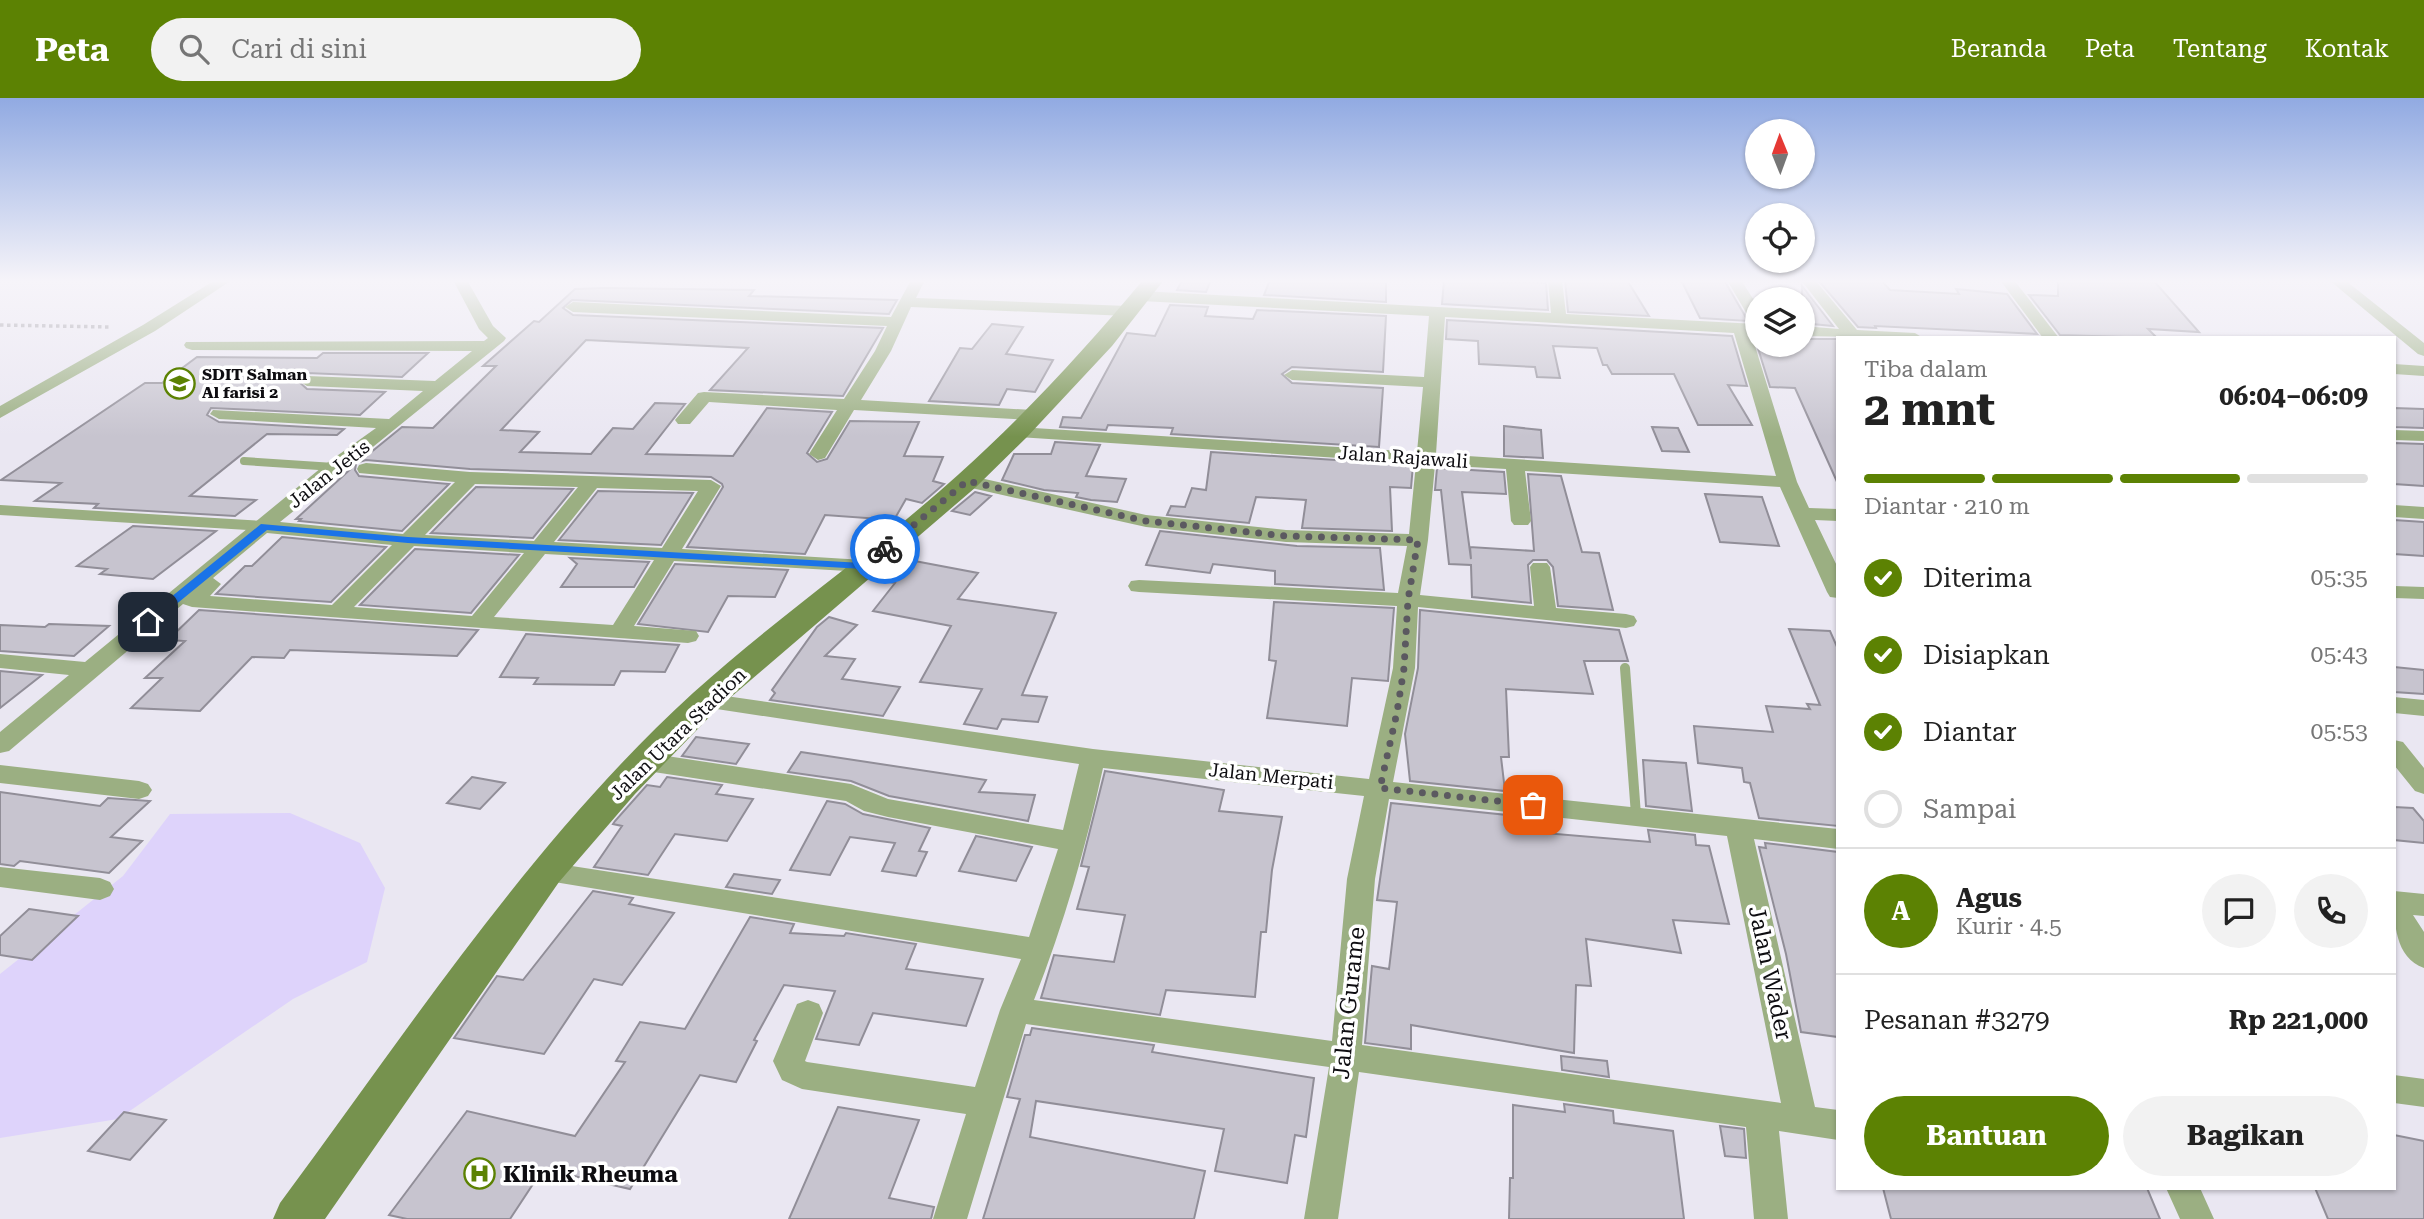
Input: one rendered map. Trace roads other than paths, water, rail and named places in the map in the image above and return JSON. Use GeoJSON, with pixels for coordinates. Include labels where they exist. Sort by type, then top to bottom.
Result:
{"type":"FeatureCollection","features":[{"type":"Feature","properties":{"kind":"street"},"geometry":{"type":"LineString","coordinates":[[0,413],[141,332]]}},
{"type":"Feature","properties":{"kind":"street"},"geometry":{"type":"LineString","coordinates":[[192,345],[493,342],[489,332]]}},
{"type":"Feature","properties":{"kind":"street"},"geometry":{"type":"LineString","coordinates":[[818,454],[850,406],[891,332]]}},
{"type":"Feature","properties":{"kind":"street","name":"Jalan Utara Stadion"},"geometry":{"type":"LineString","coordinates":[[297,1219],[546,872],[647,762],[705,701],[967,481],[1111,332]]}},
{"type":"Feature","properties":{"kind":"street","name":"Jalan Gurame"},"geometry":{"type":"LineString","coordinates":[[1321,1219],[1346,1056],[1361,878],[1399,701],[1408,600],[1418,540],[1436,332]]}},
{"type":"Feature","properties":{"kind":"street"},"geometry":{"type":"LineString","coordinates":[[1816,332],[1855,336]]}},
{"type":"Feature","properties":{"kind":"street"},"geometry":{"type":"LineString","coordinates":[[2401,332],[2424,351]]}},
{"type":"Feature","properties":{"kind":"street","name":"Jalan Jetis"},"geometry":{"type":"LineString","coordinates":[[0,745],[334,467],[493,342]]}},
{"type":"Feature","properties":{"kind":"street"},"geometry":{"type":"LineString","coordinates":[[1759,357],[1787,482],[1800,514],[1836,583]]}},
{"type":"Feature","properties":{"kind":"street"},"geometry":{"type":"LineString","coordinates":[[2396,369],[2424,371]]}},
{"type":"Feature","properties":{"kind":"street"},"geometry":{"type":"LineString","coordinates":[[366,383],[383,371],[456,372]]}},
{"type":"Feature","properties":{"kind":"street"},"geometry":{"type":"LineString","coordinates":[[1292,375],[1432,382]]}},
{"type":"Feature","properties":{"kind":"street"},"geometry":{"type":"LineString","coordinates":[[307,381],[438,386]]}},
{"type":"Feature","properties":{"kind":"street","name":"Jalan Rajawali"},"geometry":{"type":"LineString","coordinates":[[684,420],[704,397],[850,406],[1025,424],[1426,458],[1787,482]]}},
{"type":"Feature","properties":{"kind":"street"},"geometry":{"type":"LineString","coordinates":[[219,414],[391,424]]}},
{"type":"Feature","properties":{"kind":"street"},"geometry":{"type":"LineString","coordinates":[[2396,435],[2424,436]]}},
{"type":"Feature","properties":{"kind":"street"},"geometry":{"type":"LineString","coordinates":[[1515,464],[1521,521]]}},
{"type":"Feature","properties":{"kind":"street"},"geometry":{"type":"LineString","coordinates":[[366,469],[470,478],[711,486],[619,633]]}},
{"type":"Feature","properties":{"kind":"street"},"geometry":{"type":"LineString","coordinates":[[337,612],[470,478]]}},
{"type":"Feature","properties":{"kind":"street"},"geometry":{"type":"LineString","coordinates":[[478,623],[593,481]]}},
{"type":"Feature","properties":{"kind":"street"},"geometry":{"type":"LineString","coordinates":[[967,481],[1146,521],[1286,536],[1418,540]]}},
{"type":"Feature","properties":{"kind":"street"},"geometry":{"type":"LineString","coordinates":[[2396,510],[2424,513]]}},
{"type":"Feature","properties":{"kind":"street"},"geometry":{"type":"LineString","coordinates":[[1800,514],[1836,515]]}},
{"type":"Feature","properties":{"kind":"street"},"geometry":{"type":"LineString","coordinates":[[264,527],[408,540],[864,566]]}},
{"type":"Feature","properties":{"kind":"street"},"geometry":{"type":"LineString","coordinates":[[1540,567],[1546,615]]}},
{"type":"Feature","properties":{"kind":"street"},"geometry":{"type":"LineString","coordinates":[[212,582],[192,601],[688,636]]}},
{"type":"Feature","properties":{"kind":"street"},"geometry":{"type":"LineString","coordinates":[[1139,586],[1408,600],[1626,621]]}},
{"type":"Feature","properties":{"kind":"street"},"geometry":{"type":"LineString","coordinates":[[2396,592],[2424,593]]}},
{"type":"Feature","properties":{"kind":"street"},"geometry":{"type":"LineString","coordinates":[[0,661],[90,670]]}},
{"type":"Feature","properties":{"kind":"street","name":"Jalan Merpati"},"geometry":{"type":"LineString","coordinates":[[705,701],[1093,758],[1836,839]]}},
{"type":"Feature","properties":{"kind":"street"},"geometry":{"type":"LineString","coordinates":[[2396,705],[2424,708]]}},
{"type":"Feature","properties":{"kind":"street"},"geometry":{"type":"LineString","coordinates":[[2396,750],[2424,785]]}},
{"type":"Feature","properties":{"kind":"street"},"geometry":{"type":"LineString","coordinates":[[950,1219],[1015,1010],[1039,950],[1074,842],[1093,758]]}},
{"type":"Feature","properties":{"kind":"street"},"geometry":{"type":"LineString","coordinates":[[647,762],[851,793],[881,806],[1074,842]]}},
{"type":"Feature","properties":{"kind":"street"},"geometry":{"type":"LineString","coordinates":[[0,774],[139,790]]}},
{"type":"Feature","properties":{"kind":"street","name":"Jalan Wader"},"geometry":{"type":"LineString","coordinates":[[1738,827],[1771,970],[1801,1120]]}},
{"type":"Feature","properties":{"kind":"street"},"geometry":{"type":"LineString","coordinates":[[546,872],[1039,950]]}},
{"type":"Feature","properties":{"kind":"street"},"geometry":{"type":"LineString","coordinates":[[0,877],[100,888]]}},
{"type":"Feature","properties":{"kind":"street"},"geometry":{"type":"LineString","coordinates":[[2396,902],[2424,905]]}},
{"type":"Feature","properties":{"kind":"street"},"geometry":{"type":"LineString","coordinates":[[2396,912],[2424,956]]}},
{"type":"Feature","properties":{"kind":"street"},"geometry":{"type":"LineString","coordinates":[[1015,1010],[1836,1125]]}},
{"type":"Feature","properties":{"kind":"street"},"geometry":{"type":"LineString","coordinates":[[808,1013],[789,1061],[793,1070],[802,1075],[987,1103]]}},
{"type":"Feature","properties":{"kind":"street"},"geometry":{"type":"LineString","coordinates":[[2396,1089],[2424,1093]]}},
{"type":"Feature","properties":{"kind":"street"},"geometry":{"type":"LineString","coordinates":[[1761,1113],[1771,1219]]}},
{"type":"Feature","properties":{"kind":"street"},"geometry":{"type":"LineString","coordinates":[[2184,1190],[2197,1219]]}},
{"type":"Feature","properties":{"kind":"lane"},"geometry":{"type":"LineString","coordinates":[[244,461],[334,467]]}},
{"type":"Feature","properties":{"kind":"lane"},"geometry":{"type":"LineString","coordinates":[[0,510],[264,527]]}},
{"type":"Feature","properties":{"kind":"lane"},"geometry":{"type":"LineString","coordinates":[[1625,668],[1636,816]]}},
{"type":"Feature","properties":{"kind":"place","name":"SDIT Salman Al farisi 2"},"geometry":{"type":"Point","coordinates":[179,383]}},
{"type":"Feature","properties":{"kind":"place","name":"Klinik Rheuma"},"geometry":{"type":"Point","coordinates":[480,1174]}}]}
